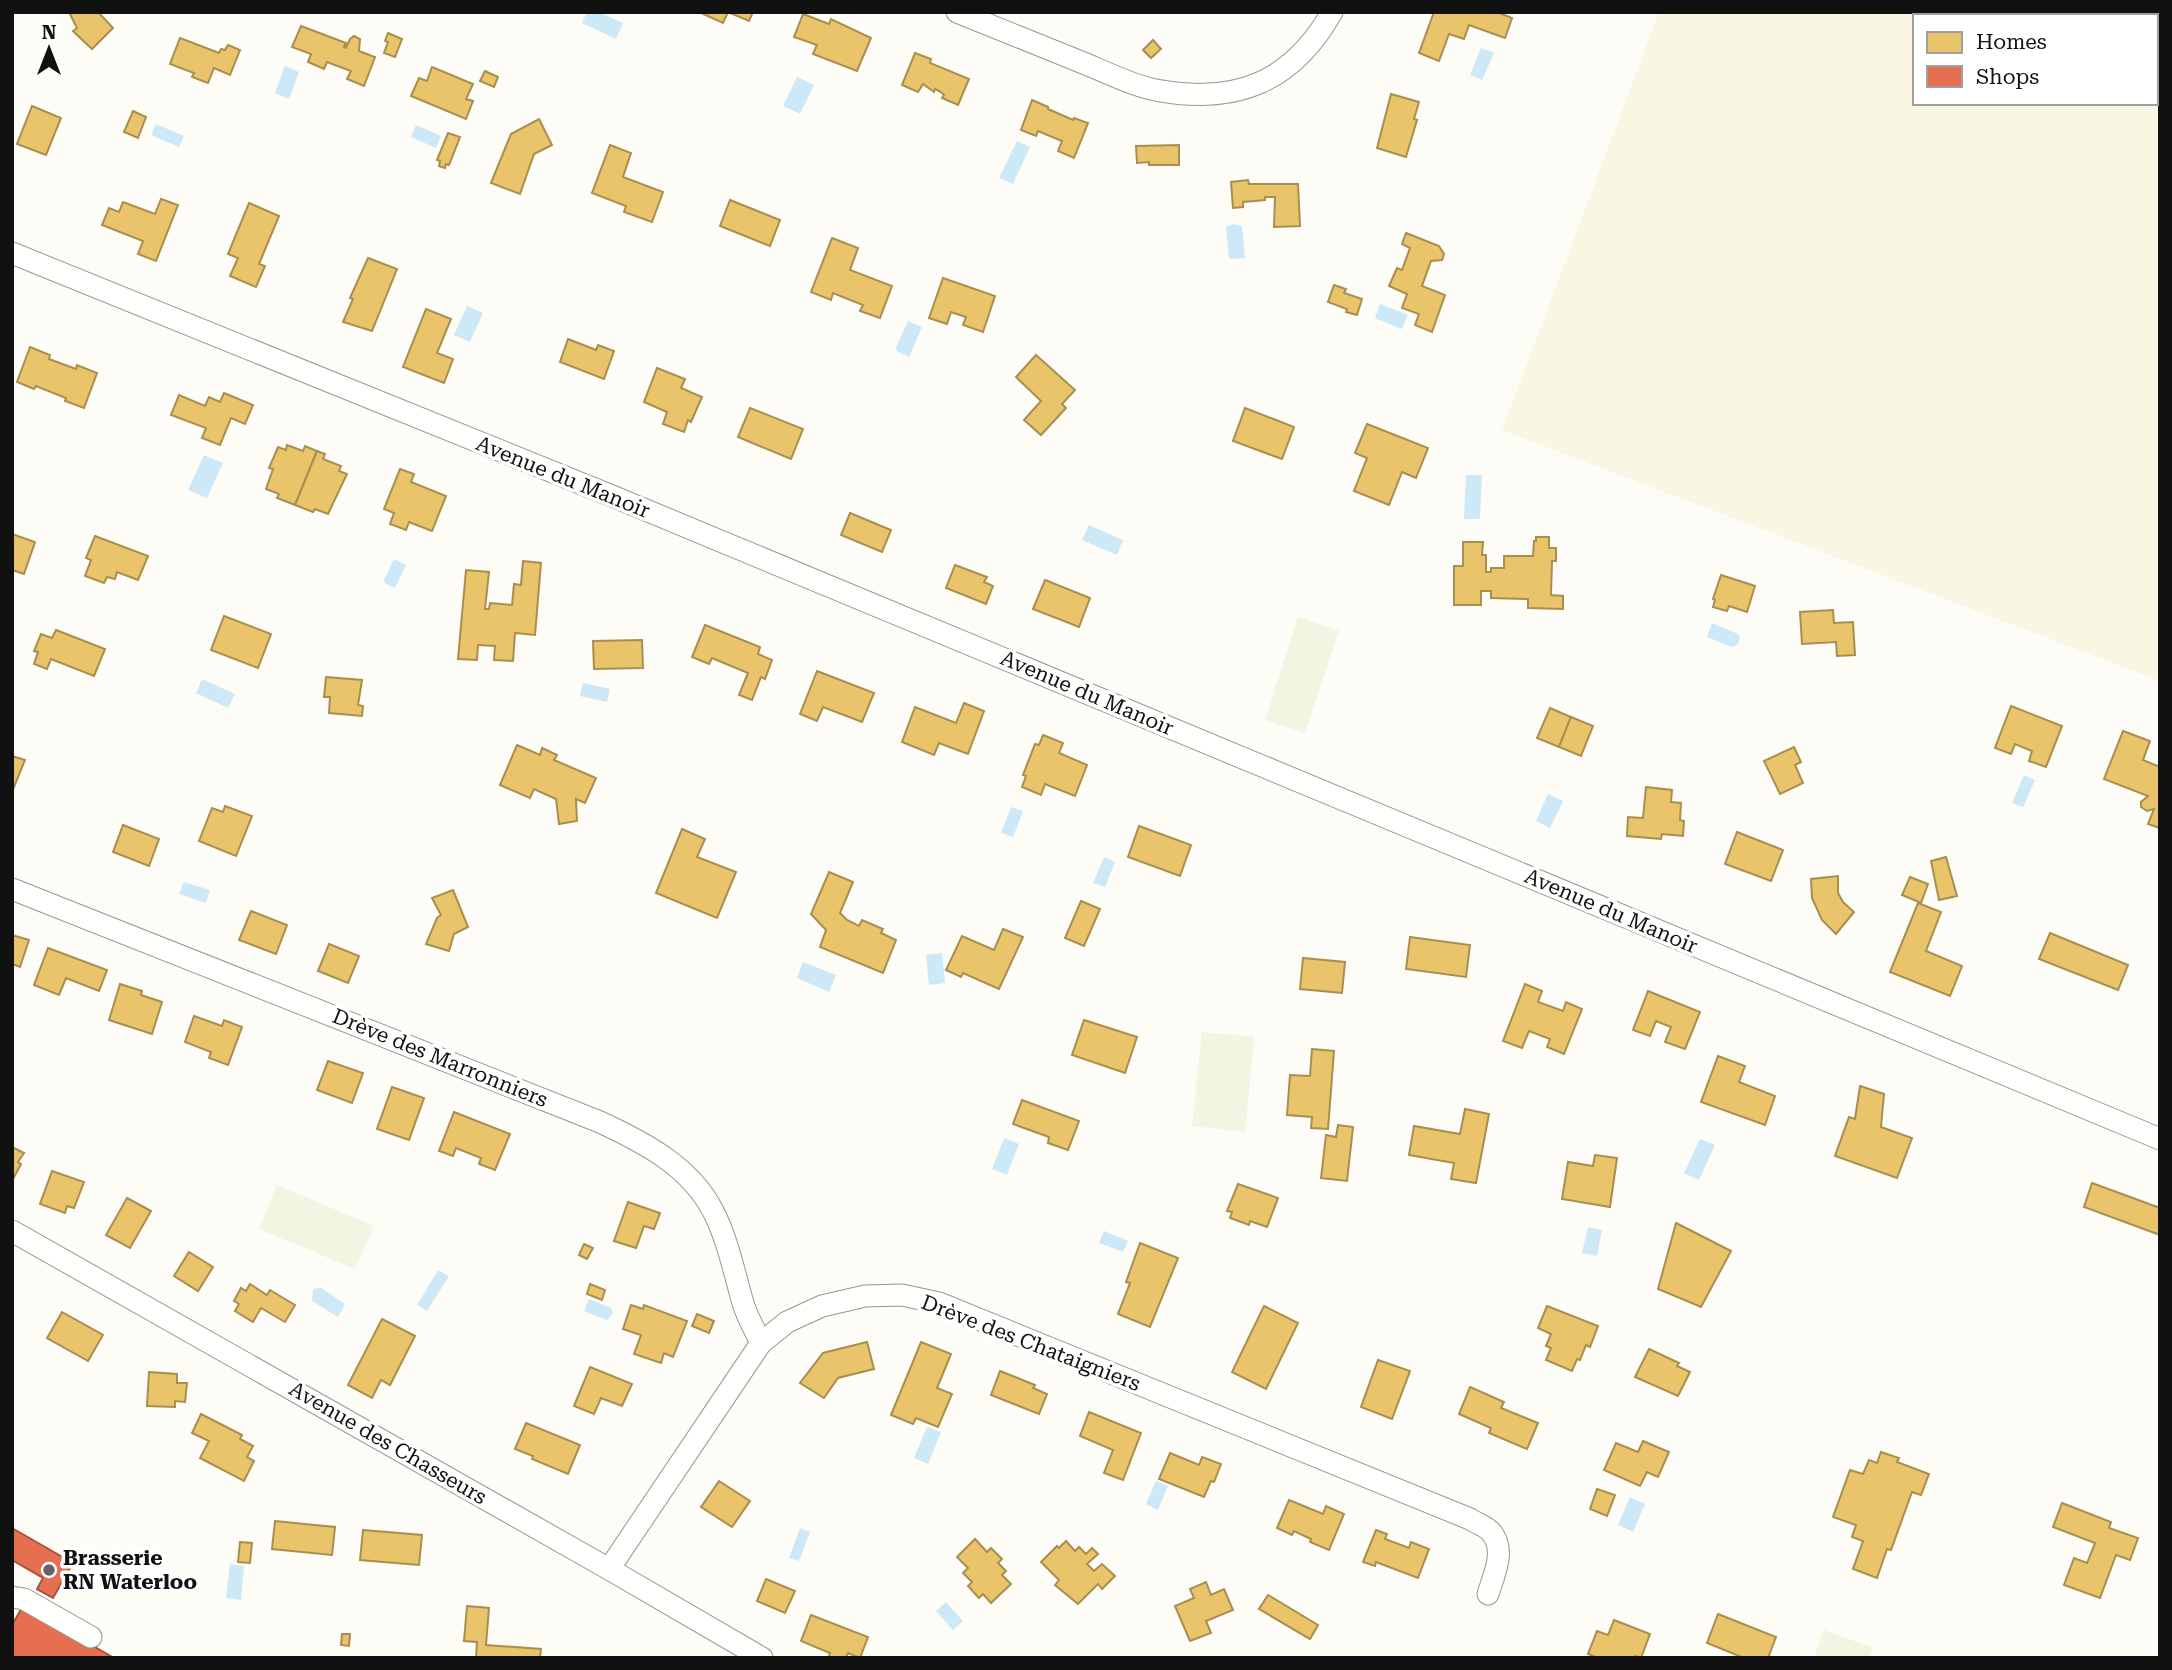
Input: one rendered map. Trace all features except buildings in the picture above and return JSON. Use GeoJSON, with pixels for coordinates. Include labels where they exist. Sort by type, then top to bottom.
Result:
{"type":"FeatureCollection","features":[{"type":"Feature","properties":{"kind":"street"},"geometry":{"type":"LineString","coordinates":[[957,12],[1159,91],[1206,96],[1244,91],[1269,78],[1297,58],[1321,32],[1332,12]]}},
{"type":"Feature","properties":{"kind":"street","name":"Avenue du Manoir"},"geometry":{"type":"LineString","coordinates":[[12,253],[612,496],[2160,1139]]}},
{"type":"Feature","properties":{"kind":"street","name":"Drève des Marronniers"},"geometry":{"type":"LineString","coordinates":[[12,889],[600,1122],[643,1143],[683,1172],[712,1208],[727,1245],[744,1307],[761,1343]]}},
{"type":"Feature","properties":{"kind":"street","name":"Avenue des Chasseurs"},"geometry":{"type":"LineString","coordinates":[[12,1231],[762,1658]]}},
{"type":"Feature","properties":{"kind":"street","name":"Drève des Chataigniers"},"geometry":{"type":"LineString","coordinates":[[609,1569],[761,1343],[787,1322],[822,1306],[865,1296],[902,1295],[939,1303],[1470,1519],[1490,1531],[1499,1546],[1488,1594]]}},
{"type":"Feature","properties":{"kind":"street"},"geometry":{"type":"LineString","coordinates":[[12,1597],[24,1599],[91,1637]]}},
{"type":"Feature","properties":{"kind":"shaded area"},"geometry":{"type":"Polygon","coordinates":[[[1659,12],[2160,12],[2160,681],[1502,430],[1659,12]]]}},
{"type":"Feature","properties":{"kind":"green space"},"geometry":{"type":"Polygon","coordinates":[[[1298,617],[1339,631],[1305,733],[1265,720],[1298,617]]]}},
{"type":"Feature","properties":{"kind":"green space"},"geometry":{"type":"Polygon","coordinates":[[[1202,1032],[1254,1037],[1245,1132],[1192,1126],[1202,1032]]]}},
{"type":"Feature","properties":{"kind":"green space"},"geometry":{"type":"Polygon","coordinates":[[[277,1185],[374,1226],[355,1269],[259,1229],[277,1185]]]}},
{"type":"Feature","properties":{"kind":"green space"},"geometry":{"type":"Polygon","coordinates":[[[1824,1630],[1873,1648],[1869,1658],[1814,1658],[1824,1630]]]}},
{"type":"Feature","properties":{"kind":"water"},"geometry":{"type":"Polygon","coordinates":[[[587,12],[598,12],[623,23],[616,39],[582,23],[587,12]]]}},
{"type":"Feature","properties":{"kind":"water"},"geometry":{"type":"Polygon","coordinates":[[[1481,48],[1494,53],[1482,80],[1470,75],[1481,48]]]}},
{"type":"Feature","properties":{"kind":"water"},"geometry":{"type":"Polygon","coordinates":[[[285,66],[299,72],[289,99],[275,93],[285,66]]]}},
{"type":"Feature","properties":{"kind":"water"},"geometry":{"type":"Polygon","coordinates":[[[797,77],[814,85],[800,114],[783,106],[797,77]]]}},
{"type":"Feature","properties":{"kind":"water"},"geometry":{"type":"Polygon","coordinates":[[[156,124],[184,136],[179,147],[151,135],[156,124]]]}},
{"type":"Feature","properties":{"kind":"water"},"geometry":{"type":"Polygon","coordinates":[[[416,125],[441,136],[436,148],[411,137],[416,125]]]}},
{"type":"Feature","properties":{"kind":"water"},"geometry":{"type":"Polygon","coordinates":[[[1017,141],[1030,147],[1013,184],[999,178],[1017,141]]]}},
{"type":"Feature","properties":{"kind":"water"},"geometry":{"type":"Polygon","coordinates":[[[1234,224],[1242,226],[1245,258],[1229,259],[1226,227],[1234,224]]]}},
{"type":"Feature","properties":{"kind":"water"},"geometry":{"type":"Polygon","coordinates":[[[1380,304],[1408,315],[1402,329],[1375,318],[1380,304]]]}},
{"type":"Feature","properties":{"kind":"water"},"geometry":{"type":"Polygon","coordinates":[[[467,306],[483,313],[470,342],[454,335],[467,306]]]}},
{"type":"Feature","properties":{"kind":"water"},"geometry":{"type":"Polygon","coordinates":[[[908,321],[922,327],[909,357],[895,350],[908,321]]]}},
{"type":"Feature","properties":{"kind":"water"},"geometry":{"type":"Polygon","coordinates":[[[204,455],[223,463],[207,498],[188,490],[204,455]]]}},
{"type":"Feature","properties":{"kind":"water"},"geometry":{"type":"Polygon","coordinates":[[[1466,475],[1482,475],[1480,519],[1464,519],[1466,475]]]}},
{"type":"Feature","properties":{"kind":"water"},"geometry":{"type":"Polygon","coordinates":[[[1089,525],[1123,540],[1117,555],[1082,540],[1089,525]]]}},
{"type":"Feature","properties":{"kind":"water"},"geometry":{"type":"Polygon","coordinates":[[[394,559],[406,565],[395,588],[383,582],[394,559]]]}},
{"type":"Feature","properties":{"kind":"water"},"geometry":{"type":"Polygon","coordinates":[[[1712,623],[1738,634],[1738,644],[1732,647],[1707,637],[1712,623]]]}},
{"type":"Feature","properties":{"kind":"water"},"geometry":{"type":"Polygon","coordinates":[[[202,679],[235,694],[228,708],[196,693],[202,679]]]}},
{"type":"Feature","properties":{"kind":"water"},"geometry":{"type":"Polygon","coordinates":[[[583,683],[610,689],[607,702],[580,696],[583,683]]]}},
{"type":"Feature","properties":{"kind":"water"},"geometry":{"type":"Polygon","coordinates":[[[2024,775],[2035,780],[2023,807],[2012,803],[2024,775]]]}},
{"type":"Feature","properties":{"kind":"water"},"geometry":{"type":"Polygon","coordinates":[[[1548,794],[1563,801],[1550,828],[1536,821],[1548,794]]]}},
{"type":"Feature","properties":{"kind":"water"},"geometry":{"type":"Polygon","coordinates":[[[1011,807],[1023,811],[1013,837],[1001,833],[1011,807]]]}},
{"type":"Feature","properties":{"kind":"water"},"geometry":{"type":"Polygon","coordinates":[[[1104,857],[1115,862],[1105,887],[1093,883],[1104,857]]]}},
{"type":"Feature","properties":{"kind":"water"},"geometry":{"type":"Polygon","coordinates":[[[184,882],[210,890],[206,903],[179,894],[184,882]]]}},
{"type":"Feature","properties":{"kind":"water"},"geometry":{"type":"Polygon","coordinates":[[[942,953],[945,983],[929,985],[926,955],[942,953]]]}},
{"type":"Feature","properties":{"kind":"water"},"geometry":{"type":"Polygon","coordinates":[[[803,962],[836,975],[829,992],[797,978],[803,962]]]}},
{"type":"Feature","properties":{"kind":"water"},"geometry":{"type":"Polygon","coordinates":[[[1004,1138],[1019,1144],[1007,1175],[992,1169],[1004,1138]]]}},
{"type":"Feature","properties":{"kind":"water"},"geometry":{"type":"Polygon","coordinates":[[[1700,1139],[1715,1145],[1699,1180],[1684,1173],[1700,1139]]]}},
{"type":"Feature","properties":{"kind":"water"},"geometry":{"type":"Polygon","coordinates":[[[1588,1227],[1602,1230],[1597,1256],[1582,1253],[1588,1227]]]}},
{"type":"Feature","properties":{"kind":"water"},"geometry":{"type":"Polygon","coordinates":[[[1104,1231],[1128,1241],[1123,1252],[1099,1243],[1104,1231]]]}},
{"type":"Feature","properties":{"kind":"water"},"geometry":{"type":"Polygon","coordinates":[[[438,1270],[449,1276],[427,1311],[417,1305],[438,1270]]]}},
{"type":"Feature","properties":{"kind":"water"},"geometry":{"type":"Polygon","coordinates":[[[320,1287],[345,1304],[338,1317],[312,1301],[313,1290],[320,1287]]]}},
{"type":"Feature","properties":{"kind":"water"},"geometry":{"type":"Polygon","coordinates":[[[589,1299],[611,1308],[613,1313],[607,1320],[584,1311],[589,1299]]]}},
{"type":"Feature","properties":{"kind":"water"},"geometry":{"type":"Polygon","coordinates":[[[927,1427],[941,1432],[928,1464],[914,1458],[927,1427]]]}},
{"type":"Feature","properties":{"kind":"water"},"geometry":{"type":"Polygon","coordinates":[[[1156,1481],[1168,1486],[1158,1510],[1146,1504],[1156,1481]]]}},
{"type":"Feature","properties":{"kind":"water"},"geometry":{"type":"Polygon","coordinates":[[[1630,1497],[1645,1504],[1633,1532],[1618,1525],[1630,1497]]]}},
{"type":"Feature","properties":{"kind":"water"},"geometry":{"type":"Polygon","coordinates":[[[800,1528],[810,1532],[799,1561],[789,1558],[800,1528]]]}},
{"type":"Feature","properties":{"kind":"water"},"geometry":{"type":"Polygon","coordinates":[[[230,1564],[244,1566],[241,1600],[226,1598],[230,1564]]]}},
{"type":"Feature","properties":{"kind":"water"},"geometry":{"type":"Polygon","coordinates":[[[946,1602],[963,1621],[953,1630],[936,1611],[946,1602]]]}},
{"type":"Feature","properties":{"kind":"place","name":"Brasserie RN Waterloo"},"geometry":{"type":"Point","coordinates":[49,1570]}}]}
